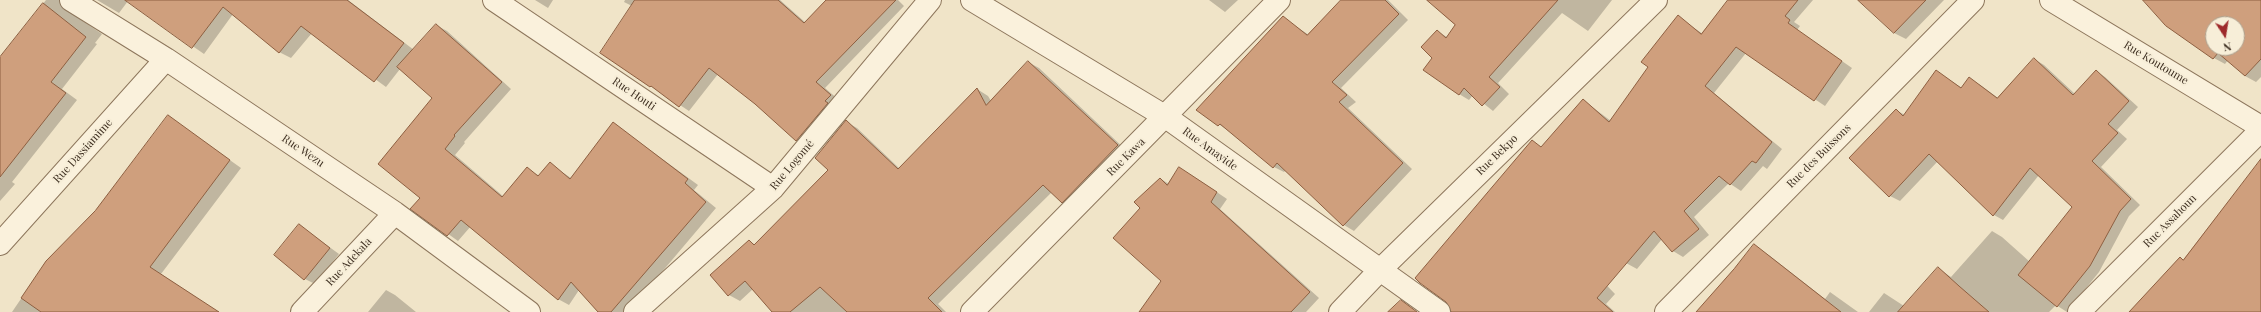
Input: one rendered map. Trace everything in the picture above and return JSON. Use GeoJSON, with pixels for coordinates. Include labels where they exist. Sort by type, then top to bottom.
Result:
{"type":"FeatureCollection","features":[{"type":"Feature","properties":{"kind":"street","name":"Rue Wezu"},"geometry":{"type":"LineString","coordinates":[[71,0],[166,58],[395,213],[529,312]]}},
{"type":"Feature","properties":{"kind":"street","name":"Rue Houti"},"geometry":{"type":"LineString","coordinates":[[494,0],[773,188]]}},
{"type":"Feature","properties":{"kind":"street","name":"Rue Logomé"},"geometry":{"type":"LineString","coordinates":[[635,312],[773,188],[930,0]]}},
{"type":"Feature","properties":{"kind":"street","name":"Rue Amayide"},"geometry":{"type":"LineString","coordinates":[[972,0],[1166,117],[1439,312]]}},
{"type":"Feature","properties":{"kind":"street","name":"Rue Kawa"},"geometry":{"type":"LineString","coordinates":[[972,312],[1166,117],[1278,0]]}},
{"type":"Feature","properties":{"kind":"street","name":"Rue Bekpo"},"geometry":{"type":"LineString","coordinates":[[1340,312],[1379,270],[1656,0]]}},
{"type":"Feature","properties":{"kind":"street","name":"Rue des Buissons"},"geometry":{"type":"LineString","coordinates":[[1666,312],[1973,0]]}},
{"type":"Feature","properties":{"kind":"street","name":"Rue Koutoume"},"geometry":{"type":"LineString","coordinates":[[2051,0],[2261,127]]}},
{"type":"Feature","properties":{"kind":"street","name":"Rue Dassiamime"},"geometry":{"type":"LineString","coordinates":[[0,244],[166,58]]}},
{"type":"Feature","properties":{"kind":"street","name":"Rue Assahoun"},"geometry":{"type":"LineString","coordinates":[[2079,312],[2261,130]]}},
{"type":"Feature","properties":{"kind":"street","name":"Rue Adekala"},"geometry":{"type":"LineString","coordinates":[[302,312],[395,213]]}},
{"type":"Feature","properties":{"kind":"building"},"geometry":{"type":"Polygon","coordinates":[[[125,0],[347,0],[404,43],[374,82],[301,26],[279,53],[223,7],[192,48],[125,0]]]}},
{"type":"Feature","properties":{"kind":"building"},"geometry":{"type":"Polygon","coordinates":[[[635,0],[778,0],[804,23],[826,0],[896,0],[816,82],[831,95],[825,101],[828,103],[796,141],[755,104],[709,68],[679,107],[651,86],[650,87],[600,53],[635,0]]]}},
{"type":"Feature","properties":{"kind":"building"},"geometry":{"type":"Polygon","coordinates":[[[1341,0],[1385,0],[1399,14],[1332,82],[1347,95],[1339,102],[1403,163],[1343,226],[1277,163],[1273,168],[1220,124],[1218,126],[1196,110],[1283,16],[1307,35],[1341,0]]]}},
{"type":"Feature","properties":{"kind":"building"},"geometry":{"type":"Polygon","coordinates":[[[1427,0],[1558,0],[1489,77],[1500,87],[1482,106],[1464,88],[1459,95],[1423,70],[1432,58],[1421,47],[1437,30],[1446,38],[1455,25],[1427,0]]]}},
{"type":"Feature","properties":{"kind":"building"},"geometry":{"type":"Polygon","coordinates":[[[1728,0],[1798,0],[1785,16],[1790,20],[1788,23],[1842,61],[1814,101],[1736,47],[1705,86],[1772,142],[1756,163],[1752,161],[1730,185],[1719,176],[1684,211],[1699,229],[1672,252],[1654,231],[1597,298],[1613,312],[1451,312],[1446,302],[1415,278],[1532,140],[1541,147],[1583,99],[1609,122],[1648,67],[1641,62],[1678,15],[1701,34],[1728,0]]]}},
{"type":"Feature","properties":{"kind":"building"},"geometry":{"type":"Polygon","coordinates":[[[1858,0],[1926,0],[1894,33],[1858,0]]]}},
{"type":"Feature","properties":{"kind":"building"},"geometry":{"type":"Polygon","coordinates":[[[2143,0],[2261,0],[2261,59],[2245,76],[2222,56],[2245,56],[2245,16],[2205,16],[2205,53],[2166,26],[2143,0]]]}},
{"type":"Feature","properties":{"kind":"building"},"geometry":{"type":"Polygon","coordinates":[[[43,3],[86,37],[51,82],[66,93],[0,177],[0,57],[43,3]]]}},
{"type":"Feature","properties":{"kind":"building"},"geometry":{"type":"Polygon","coordinates":[[[436,24],[502,82],[454,135],[455,136],[445,149],[502,197],[527,167],[538,176],[550,162],[570,179],[613,122],[688,179],[685,183],[706,202],[611,312],[598,312],[571,282],[558,300],[461,220],[447,236],[410,209],[420,198],[378,164],[432,98],[397,67],[436,24]]]}},
{"type":"Feature","properties":{"kind":"building"},"geometry":{"type":"Polygon","coordinates":[[[2209,56],[2216,56],[2213,59],[2209,56]]]}},
{"type":"Feature","properties":{"kind":"building"},"geometry":{"type":"Polygon","coordinates":[[[2034,58],[2073,95],[2096,70],[2129,101],[2108,124],[2118,133],[2092,161],[2131,199],[2120,211],[2090,266],[2057,307],[2018,275],[2072,207],[2030,168],[1993,216],[1929,154],[1889,197],[1849,158],[1896,109],[1903,116],[1936,70],[1961,88],[1969,77],[1997,98],[2034,58]]]}},
{"type":"Feature","properties":{"kind":"building"},"geometry":{"type":"Polygon","coordinates":[[[1028,61],[1118,145],[1062,203],[1043,185],[928,298],[942,312],[847,312],[820,287],[790,312],[772,312],[745,281],[728,296],[710,275],[749,240],[754,245],[828,170],[815,158],[846,120],[898,169],[977,88],[986,105],[1028,61]]]}},
{"type":"Feature","properties":{"kind":"building"},"geometry":{"type":"Polygon","coordinates":[[[168,115],[230,160],[150,267],[219,312],[41,312],[21,298],[46,261],[95,211],[168,115]]]}},
{"type":"Feature","properties":{"kind":"building"},"geometry":{"type":"Polygon","coordinates":[[[2261,159],[2261,312],[2129,312],[2180,257],[2183,260],[2261,159]]]}},
{"type":"Feature","properties":{"kind":"building"},"geometry":{"type":"Polygon","coordinates":[[[1179,167],[1217,192],[1211,202],[1310,292],[1291,312],[1139,312],[1161,281],[1113,238],[1140,208],[1134,202],[1160,178],[1167,185],[1179,167]]]}},
{"type":"Feature","properties":{"kind":"building"},"geometry":{"type":"Polygon","coordinates":[[[299,224],[330,248],[304,280],[274,255],[299,224]]]}},
{"type":"Feature","properties":{"kind":"building"},"geometry":{"type":"Polygon","coordinates":[[[1754,244],[1841,312],[1696,312],[1754,244]]]}},
{"type":"Feature","properties":{"kind":"building"},"geometry":{"type":"Polygon","coordinates":[[[1938,267],[1959,286],[1989,312],[1898,312],[1938,267]]]}},
{"type":"Feature","properties":{"kind":"building"},"geometry":{"type":"Polygon","coordinates":[[[1401,300],[1417,312],[1388,312],[1401,300]]]}}]}
